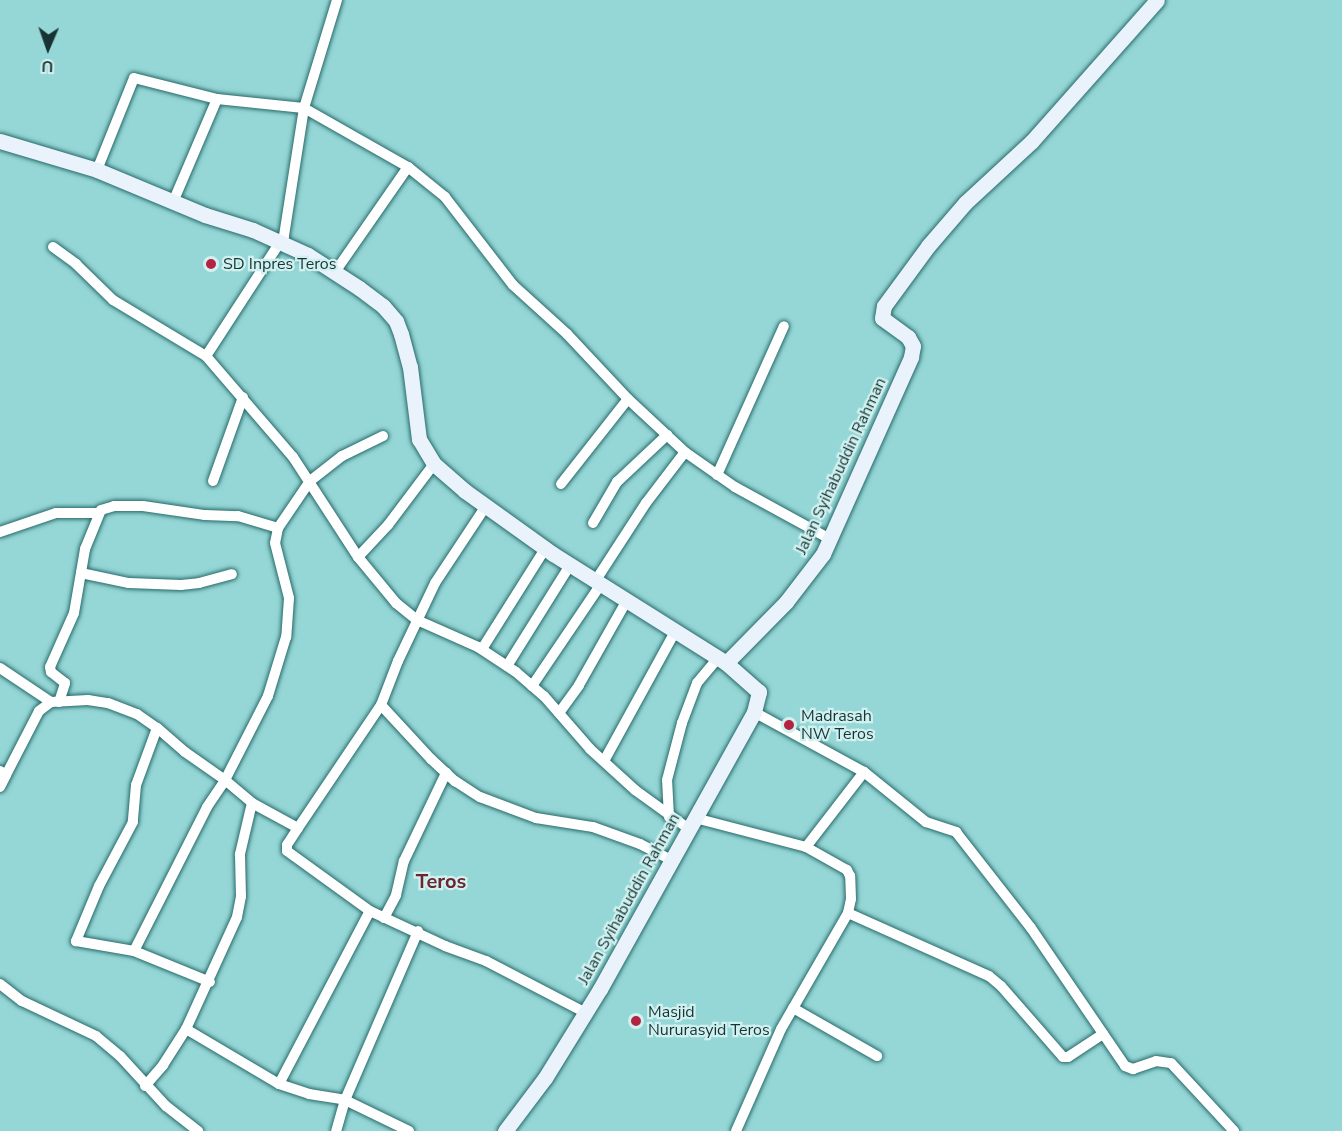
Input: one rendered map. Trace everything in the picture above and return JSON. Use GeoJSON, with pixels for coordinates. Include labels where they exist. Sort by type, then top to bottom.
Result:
{"type":"FeatureCollection","features":[{"type":"Feature","properties":{"kind":"street"},"geometry":{"type":"LineString","coordinates":[[206,356],[281,242],[285,232],[304,108],[337,0]]}},
{"type":"Feature","properties":{"kind":"street","name":"Jalan Syihabuddin Rahman"},"geometry":{"type":"LineString","coordinates":[[722,661],[786,603],[815,567],[830,539],[913,350],[908,337],[882,318],[885,306],[928,246],[958,212],[1032,141],[1157,0]]}},
{"type":"Feature","properties":{"kind":"street"},"geometry":{"type":"LineString","coordinates":[[97,170],[134,78],[217,99],[304,108],[408,167],[445,197],[513,285],[567,334],[628,399],[685,452],[717,475],[830,539]]}},
{"type":"Feature","properties":{"kind":"street"},"geometry":{"type":"LineString","coordinates":[[173,202],[217,99]]}},
{"type":"Feature","properties":{"kind":"street"},"geometry":{"type":"LineString","coordinates":[[0,141],[97,170],[173,202],[281,242],[335,272],[383,306],[396,321],[410,368],[419,439],[434,464],[545,549],[722,661],[759,693],[754,712],[864,772],[926,822],[956,832],[1030,928],[1103,1034],[1130,1068],[1156,1061],[1172,1063],[1234,1131]]}},
{"type":"Feature","properties":{"kind":"street"},"geometry":{"type":"LineString","coordinates":[[335,272],[408,167]]}},
{"type":"Feature","properties":{"kind":"street"},"geometry":{"type":"LineString","coordinates":[[53,247],[76,264],[113,300],[206,356],[243,396],[310,481],[358,557],[378,584],[417,620],[482,649],[507,666],[532,686],[604,761],[669,817],[806,848],[848,870],[851,899],[848,913],[793,1008],[736,1131]]}},
{"type":"Feature","properties":{"kind":"street"},"geometry":{"type":"LineString","coordinates":[[717,475],[784,326]]}},
{"type":"Feature","properties":{"kind":"street"},"geometry":{"type":"LineString","coordinates":[[213,481],[243,396]]}},
{"type":"Feature","properties":{"kind":"street"},"geometry":{"type":"LineString","coordinates":[[561,484],[628,399]]}},
{"type":"Feature","properties":{"kind":"street"},"geometry":{"type":"LineString","coordinates":[[593,523],[617,482],[667,435]]}},
{"type":"Feature","properties":{"kind":"street"},"geometry":{"type":"LineString","coordinates":[[134,951],[207,807],[225,780],[268,696],[286,637],[289,598],[275,543],[278,528],[310,481],[342,456],[383,436]]}},
{"type":"Feature","properties":{"kind":"street"},"geometry":{"type":"LineString","coordinates":[[532,686],[646,502],[685,452]]}},
{"type":"Feature","properties":{"kind":"street"},"geometry":{"type":"LineString","coordinates":[[358,557],[388,525],[434,464]]}},
{"type":"Feature","properties":{"kind":"street"},"geometry":{"type":"LineString","coordinates":[[55,702],[65,683],[51,672],[50,667],[74,614],[85,549],[99,513],[104,508],[143,506],[205,515],[238,516],[278,528]]}},
{"type":"Feature","properties":{"kind":"street"},"geometry":{"type":"LineString","coordinates":[[486,506],[435,583],[381,705],[287,845],[287,851],[370,911],[523,979],[586,1013]]}},
{"type":"Feature","properties":{"kind":"street"},"geometry":{"type":"LineString","coordinates":[[0,531],[56,513],[99,513]]}},
{"type":"Feature","properties":{"kind":"street"},"geometry":{"type":"LineString","coordinates":[[482,649],[545,549]]}},
{"type":"Feature","properties":{"kind":"street"},"geometry":{"type":"LineString","coordinates":[[507,666],[570,565]]}},
{"type":"Feature","properties":{"kind":"street"},"geometry":{"type":"LineString","coordinates":[[81,573],[129,583],[181,585],[199,583],[232,573]]}},
{"type":"Feature","properties":{"kind":"street"},"geometry":{"type":"LineString","coordinates":[[559,713],[579,685],[627,600]]}},
{"type":"Feature","properties":{"kind":"street"},"geometry":{"type":"LineString","coordinates":[[604,761],[676,630]]}},
{"type":"Feature","properties":{"kind":"street"},"geometry":{"type":"LineString","coordinates":[[669,817],[667,780],[682,723],[697,683],[722,661]]}},
{"type":"Feature","properties":{"kind":"street"},"geometry":{"type":"LineString","coordinates":[[0,668],[55,702]]}},
{"type":"Feature","properties":{"kind":"street"},"geometry":{"type":"LineString","coordinates":[[0,787],[3,773],[39,711],[55,702],[88,700],[108,703],[137,714],[252,803],[298,828]]}},
{"type":"Feature","properties":{"kind":"street"},"geometry":{"type":"LineString","coordinates":[[381,705],[446,773],[480,797],[522,814],[593,827],[640,844],[672,860]]}},
{"type":"Feature","properties":{"kind":"street","name":"Jalan Syihabuddin Rahman"},"geometry":{"type":"LineString","coordinates":[[505,1131],[545,1078],[586,1013],[754,712]]}},
{"type":"Feature","properties":{"kind":"street"},"geometry":{"type":"LineString","coordinates":[[157,728],[136,785],[133,822],[99,886],[75,939],[78,943],[134,951],[210,982]]}},
{"type":"Feature","properties":{"kind":"street"},"geometry":{"type":"LineString","coordinates":[[806,848],[864,772]]}},
{"type":"Feature","properties":{"kind":"street"},"geometry":{"type":"LineString","coordinates":[[384,918],[396,895],[404,861],[446,773]]}},
{"type":"Feature","properties":{"kind":"street"},"geometry":{"type":"LineString","coordinates":[[145,1086],[163,1065],[186,1029],[210,982],[237,917],[241,897],[240,854],[252,803]]}},
{"type":"Feature","properties":{"kind":"street"},"geometry":{"type":"LineString","coordinates":[[279,1084],[370,911]]}},
{"type":"Feature","properties":{"kind":"street"},"geometry":{"type":"LineString","coordinates":[[848,913],[989,976],[1063,1057],[1068,1058],[1103,1034]]}},
{"type":"Feature","properties":{"kind":"street"},"geometry":{"type":"LineString","coordinates":[[336,1131],[345,1100],[418,931]]}},
{"type":"Feature","properties":{"kind":"street"},"geometry":{"type":"LineString","coordinates":[[0,984],[22,1001],[96,1036],[120,1056],[145,1086],[198,1131]]}},
{"type":"Feature","properties":{"kind":"street"},"geometry":{"type":"LineString","coordinates":[[793,1008],[877,1056]]}},
{"type":"Feature","properties":{"kind":"street"},"geometry":{"type":"LineString","coordinates":[[186,1029],[279,1084],[309,1094],[345,1100],[409,1131]]}},
{"type":"Feature","properties":{"kind":"place","name":"SD Inpres Teros"},"geometry":{"type":"Point","coordinates":[211,264]}},
{"type":"Feature","properties":{"kind":"place","name":"Madrasah NW Teros"},"geometry":{"type":"Point","coordinates":[789,725]}},
{"type":"Feature","properties":{"kind":"place","name":"Masjid Nururasyid Teros"},"geometry":{"type":"Point","coordinates":[636,1021]}},
{"type":"Feature","properties":{"kind":"district","name":"Teros"},"geometry":{"type":"Point","coordinates":[441,881]}}]}
